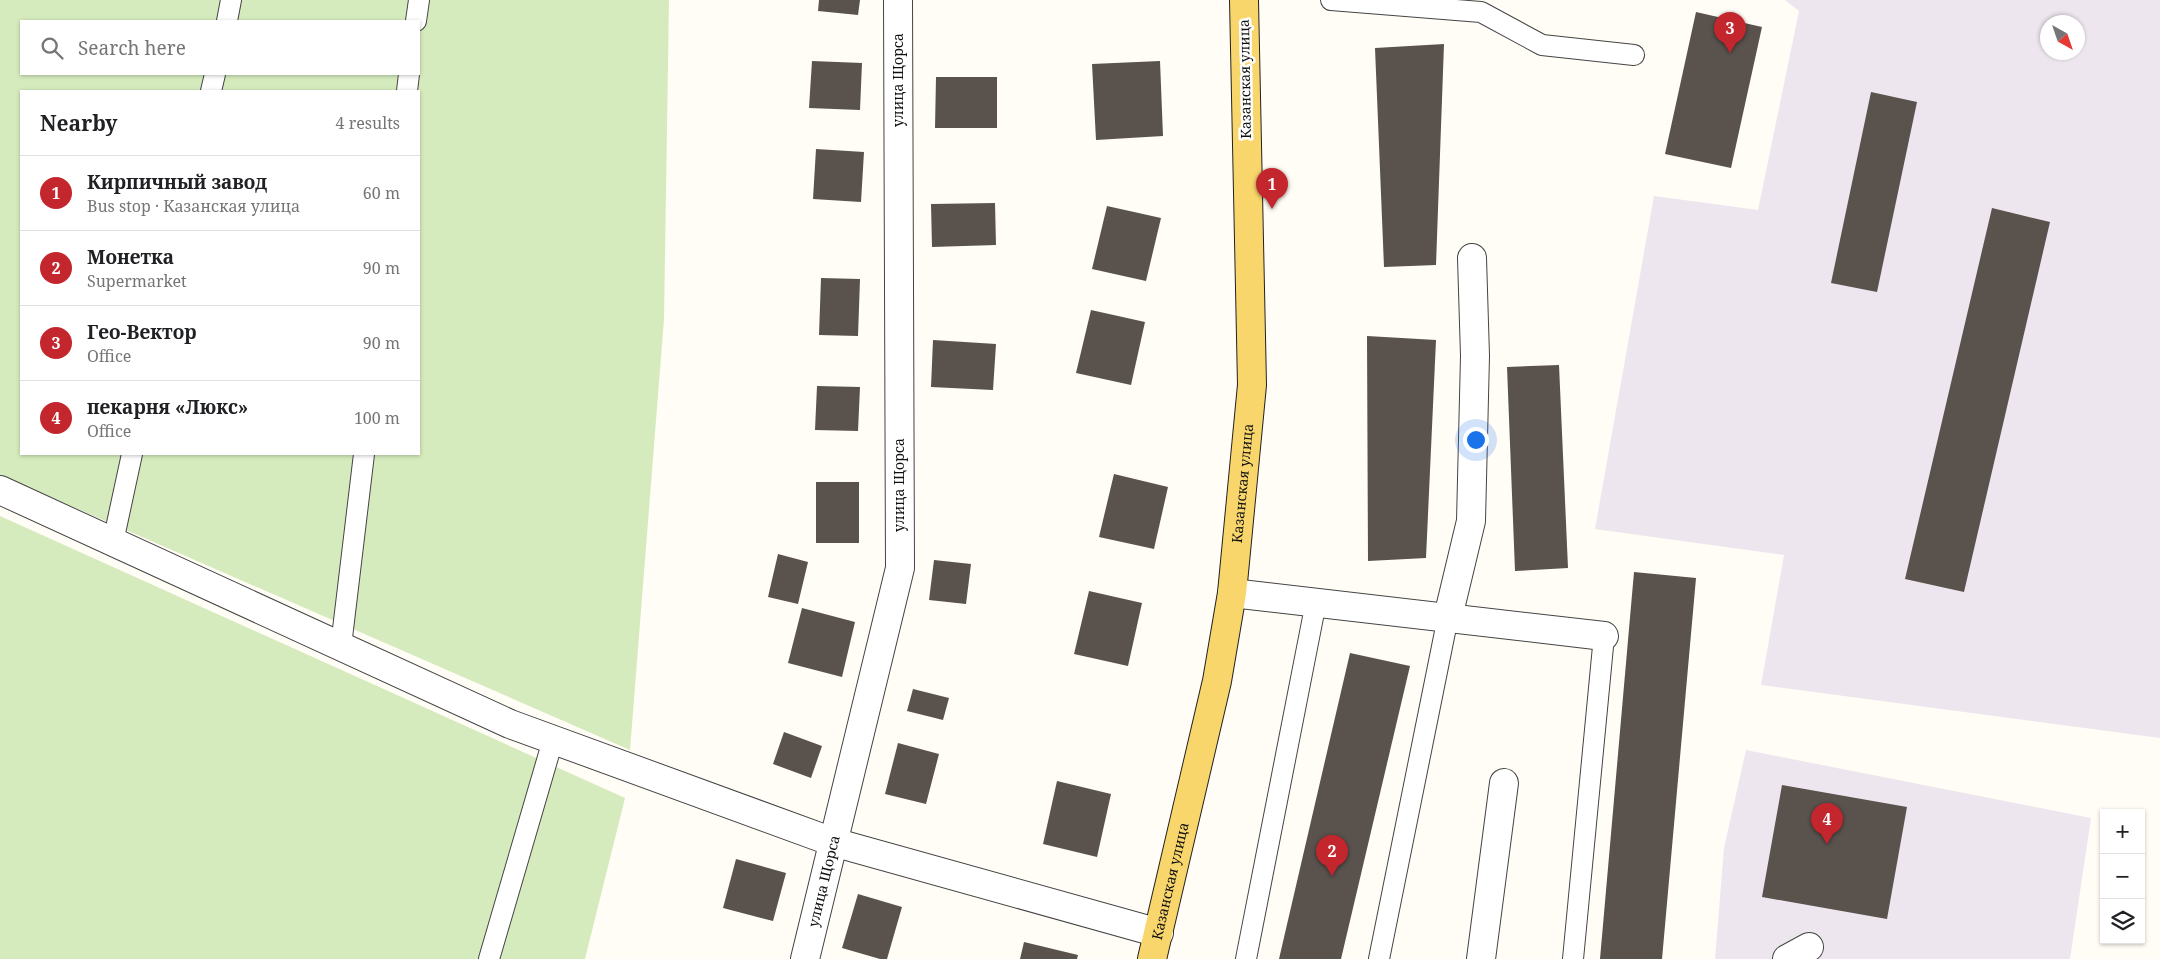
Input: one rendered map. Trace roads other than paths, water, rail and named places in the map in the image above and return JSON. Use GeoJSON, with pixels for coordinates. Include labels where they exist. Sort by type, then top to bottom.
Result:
{"type":"FeatureCollection","features":[{"type":"Feature","properties":{"kind":"main road","name":"Казанская улица"},"geometry":{"type":"LineString","coordinates":[[1152,959],[1218,681],[1232,593],[1252,385],[1244,0]]}},
{"type":"Feature","properties":{"kind":"street","name":"улица Щорса"},"geometry":{"type":"LineString","coordinates":[[805,959],[900,568],[898,0]]}},
{"type":"Feature","properties":{"kind":"street"},"geometry":{"type":"LineString","coordinates":[[1448,617],[1471,520],[1475,356],[1472,258]]}},
{"type":"Feature","properties":{"kind":"street"},"geometry":{"type":"LineString","coordinates":[[0,490],[510,724],[833,842],[1159,933]]}},
{"type":"Feature","properties":{"kind":"street"},"geometry":{"type":"LineString","coordinates":[[1232,593],[1604,636]]}},
{"type":"Feature","properties":{"kind":"street"},"geometry":{"type":"LineString","coordinates":[[1481,959],[1504,783]]}},
{"type":"Feature","properties":{"kind":"lane"},"geometry":{"type":"LineString","coordinates":[[227,20],[231,0]]}},
{"type":"Feature","properties":{"kind":"lane"},"geometry":{"type":"LineString","coordinates":[[416,20],[419,0]]}},
{"type":"Feature","properties":{"kind":"lane"},"geometry":{"type":"LineString","coordinates":[[1332,0],[1481,12],[1542,45],[1634,56]]}},
{"type":"Feature","properties":{"kind":"lane"},"geometry":{"type":"LineString","coordinates":[[212,90],[215,75]]}},
{"type":"Feature","properties":{"kind":"lane"},"geometry":{"type":"LineString","coordinates":[[407,90],[409,75]]}},
{"type":"Feature","properties":{"kind":"lane"},"geometry":{"type":"LineString","coordinates":[[113,542],[132,455]]}},
{"type":"Feature","properties":{"kind":"lane"},"geometry":{"type":"LineString","coordinates":[[341,646],[364,455]]}},
{"type":"Feature","properties":{"kind":"lane"},"geometry":{"type":"LineString","coordinates":[[1246,959],[1316,602]]}},
{"type":"Feature","properties":{"kind":"lane"},"geometry":{"type":"LineString","coordinates":[[1380,959],[1448,617]]}},
{"type":"Feature","properties":{"kind":"lane"},"geometry":{"type":"LineString","coordinates":[[1573,959],[1604,636]]}},
{"type":"Feature","properties":{"kind":"lane"},"geometry":{"type":"LineString","coordinates":[[489,959],[553,740]]}},
{"type":"Feature","properties":{"kind":"place","name":"Гео-Вектор"},"geometry":{"type":"Point","coordinates":[1730,53]}},
{"type":"Feature","properties":{"kind":"place","name":"Кирпичный завод"},"geometry":{"type":"Point","coordinates":[1272,209]}},
{"type":"Feature","properties":{"kind":"place","name":"пекарня «Люкс»"},"geometry":{"type":"Point","coordinates":[1827,844]}},
{"type":"Feature","properties":{"kind":"place","name":"Монетка"},"geometry":{"type":"Point","coordinates":[1332,876]}}]}
